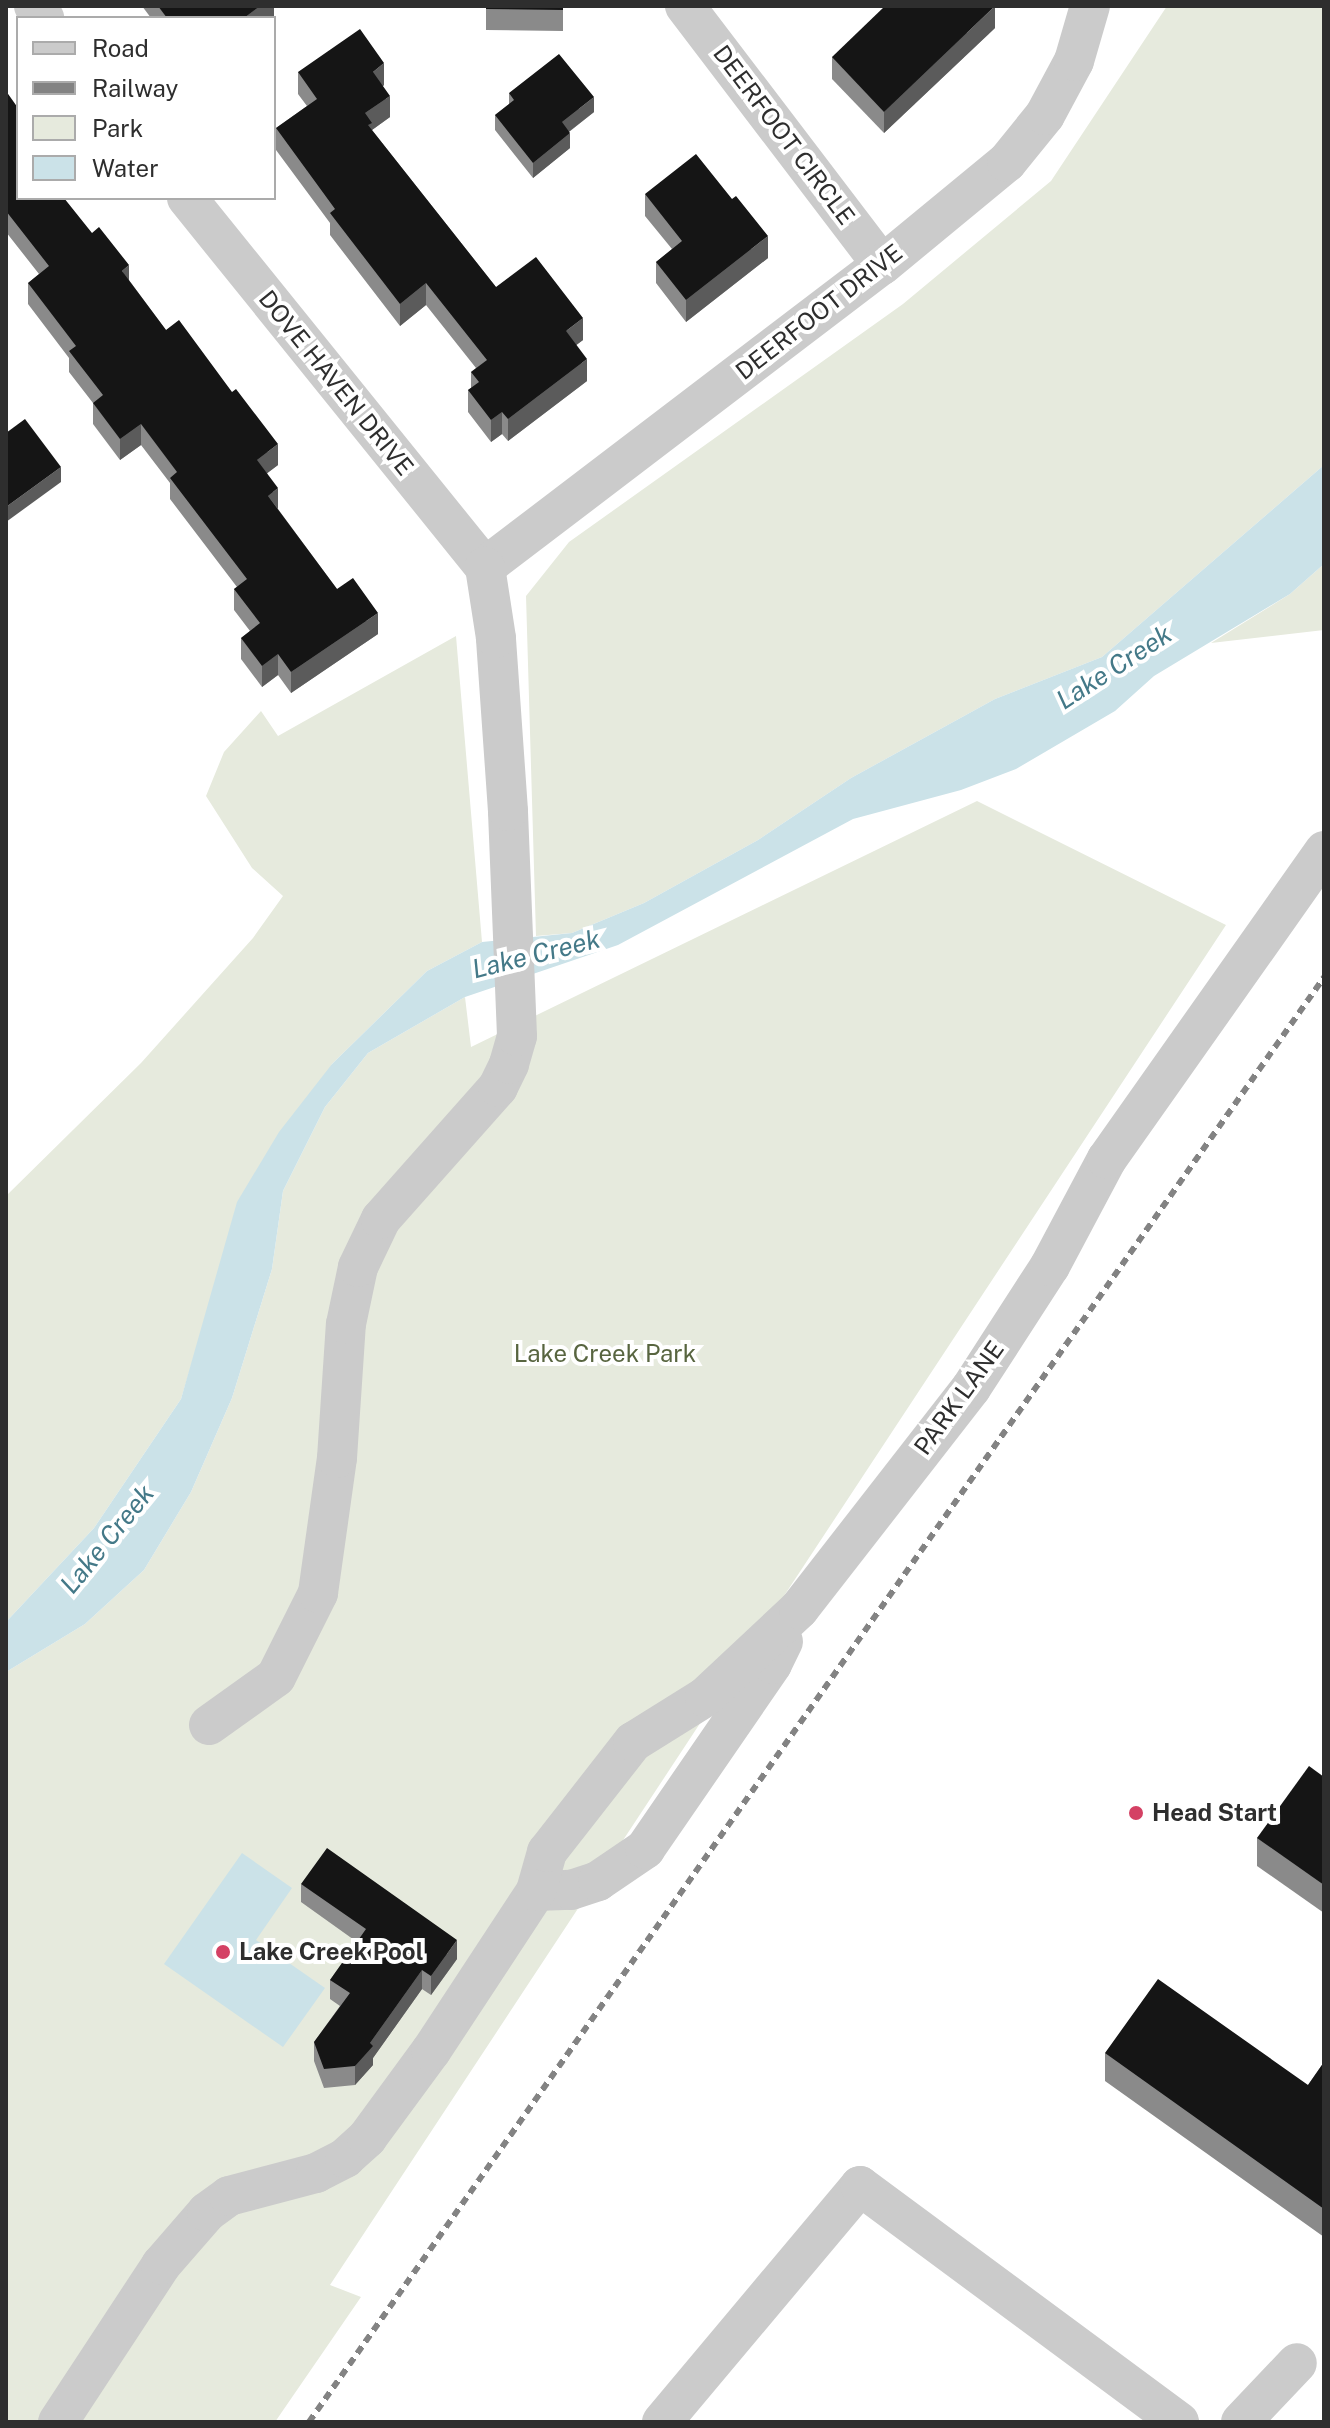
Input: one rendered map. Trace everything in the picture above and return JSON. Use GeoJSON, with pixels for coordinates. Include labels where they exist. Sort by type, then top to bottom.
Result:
{"type":"FeatureCollection","features":[{"type":"Feature","properties":{"kind":"street","name":"DEERFOOT CIRCLE"},"geometry":{"type":"LineString","coordinates":[[685,6],[882,265]]}},
{"type":"Feature","properties":{"kind":"street","name":"DEERFOOT DRIVE"},"geometry":{"type":"LineString","coordinates":[[485,567],[882,265],[1007,162],[1045,115],[1074,61],[1090,6]]}},
{"type":"Feature","properties":{"kind":"street","name":"DOVE HAVEN DRIVE"},"geometry":{"type":"LineString","coordinates":[[189,200],[485,567]]}},
{"type":"Feature","properties":{"kind":"street"},"geometry":{"type":"LineString","coordinates":[[209,1725],[276,1677],[318,1593],[337,1458],[346,1324],[358,1267],[381,1219],[498,1087],[517,1036],[512,873],[496,638],[485,567]]}},
{"type":"Feature","properties":{"kind":"street","name":"PARK LANE"},"geometry":{"type":"LineString","coordinates":[[58,2422],[161,2265],[207,2212],[229,2196],[316,2173],[345,2158],[367,2138],[431,2051],[536,1891],[547,1852],[633,1742],[705,1697],[799,1609],[971,1388],[1050,1266],[1107,1159],[1324,851]]}},
{"type":"Feature","properties":{"kind":"street"},"geometry":{"type":"LineString","coordinates":[[536,1891],[571,1890],[598,1881],[645,1849],[772,1664],[799,1609]]}},
{"type":"Feature","properties":{"kind":"street"},"geometry":{"type":"LineString","coordinates":[[662,2422],[860,2186],[1179,2422]]}},
{"type":"Feature","properties":{"kind":"street"},"geometry":{"type":"LineString","coordinates":[[1241,2422],[1297,2363]]}},
{"type":"Feature","properties":{"kind":"green space"},"geometry":{"type":"Polygon","coordinates":[[[1167,6],[1324,6],[1324,465],[1102,657],[995,699],[851,778],[758,840],[644,903],[572,933],[536,936],[526,596],[569,542],[903,304],[1051,181],[1167,6]]]}},
{"type":"Feature","properties":{"kind":"green space"},"geometry":{"type":"Polygon","coordinates":[[[1324,564],[1324,630],[1211,643],[1290,594],[1324,564]]]}},
{"type":"Feature","properties":{"kind":"green space"},"geometry":{"type":"Polygon","coordinates":[[[456,636],[482,942],[427,971],[332,1064],[206,1316],[181,1399],[94,1528],[6,1622],[6,1196],[141,1063],[253,938],[283,896],[252,868],[206,796],[224,752],[261,711],[278,736],[456,636]]]}},
{"type":"Feature","properties":{"kind":"green space","name":"Lake Creek Park"},"geometry":{"type":"Polygon","coordinates":[[[977,801],[1226,925],[330,2285],[361,2297],[275,2422],[6,2422],[6,1672],[85,1624],[144,1570],[191,1492],[232,1398],[272,1269],[283,1191],[325,1107],[368,1053],[465,997],[471,1047],[977,801]]]}},
{"type":"Feature","properties":{"kind":"water","name":"Lake Creek"},"geometry":{"type":"Polygon","coordinates":[[[1324,465],[1324,564],[1290,594],[1154,676],[1115,711],[1016,769],[961,790],[853,819],[618,945],[465,997],[368,1053],[325,1107],[283,1191],[272,1269],[232,1398],[191,1492],[144,1570],[85,1624],[6,1672],[6,1622],[94,1528],[181,1399],[237,1202],[279,1132],[332,1064],[427,971],[482,942],[572,933],[644,903],[758,840],[851,778],[995,699],[1102,657],[1324,465]]]}},
{"type":"Feature","properties":{"kind":"water","name":"Lake Creek Pool"},"geometry":{"type":"Polygon","coordinates":[[[242,1853],[292,1888],[256,1940],[325,1988],[283,2047],[164,1964],[242,1853]]]}},
{"type":"Feature","properties":{"kind":"building"},"geometry":{"type":"Polygon","coordinates":[[[158,6],[260,6],[247,16],[166,16],[158,6]]]}},
{"type":"Feature","properties":{"kind":"building"},"geometry":{"type":"Polygon","coordinates":[[[486,6],[563,6],[563,10],[486,9],[486,6]]]}},
{"type":"Feature","properties":{"kind":"building"},"geometry":{"type":"Polygon","coordinates":[[[885,6],[995,6],[884,112],[832,57],[885,6]]]}},
{"type":"Feature","properties":{"kind":"building"},"geometry":{"type":"Polygon","coordinates":[[[360,29],[384,63],[373,72],[390,96],[365,113],[372,123],[368,125],[496,287],[536,257],[583,318],[566,331],[587,359],[508,419],[502,412],[491,420],[468,390],[479,382],[471,372],[487,360],[426,283],[400,304],[330,213],[335,209],[276,128],[317,99],[298,72],[360,29]]]}},
{"type":"Feature","properties":{"kind":"building"},"geometry":{"type":"Polygon","coordinates":[[[559,54],[594,97],[562,122],[570,133],[533,163],[495,115],[514,100],[509,93],[559,54]]]}},
{"type":"Feature","properties":{"kind":"building"},"geometry":{"type":"Polygon","coordinates":[[[6,91],[16,105],[16,200],[66,200],[92,233],[99,227],[129,265],[122,271],[166,330],[179,320],[232,392],[236,389],[278,444],[257,460],[278,488],[268,496],[337,589],[353,578],[378,613],[291,672],[278,654],[262,666],[241,638],[260,623],[234,589],[247,579],[170,478],[177,472],[141,424],[120,439],[93,403],[103,395],[69,351],[76,346],[28,283],[49,266],[6,211],[6,91]]]}},
{"type":"Feature","properties":{"kind":"building"},"geometry":{"type":"Polygon","coordinates":[[[696,154],[732,199],[736,196],[768,236],[686,300],[656,262],[682,241],[645,194],[696,154]]]}},
{"type":"Feature","properties":{"kind":"building"},"geometry":{"type":"Polygon","coordinates":[[[25,419],[61,467],[6,507],[6,433],[25,419]]]}},
{"type":"Feature","properties":{"kind":"building"},"geometry":{"type":"Polygon","coordinates":[[[1309,1766],[1324,1777],[1324,1885],[1257,1838],[1309,1766]]]}},
{"type":"Feature","properties":{"kind":"building"},"geometry":{"type":"Polygon","coordinates":[[[327,1848],[457,1940],[431,1976],[422,1970],[370,2043],[373,2046],[355,2066],[324,2069],[314,2042],[350,1993],[330,1980],[366,1929],[301,1884],[327,1848]]]}},
{"type":"Feature","properties":{"kind":"building"},"geometry":{"type":"Polygon","coordinates":[[[1158,1979],[1308,2085],[1324,2062],[1324,2209],[1105,2053],[1158,1979]]]}},
{"type":"Feature","properties":{"kind":"railway"},"geometry":{"type":"LineString","coordinates":[[309,2422],[1324,977]]}},
{"type":"Feature","properties":{"kind":"place","name":"Head Start"},"geometry":{"type":"Point","coordinates":[1136,1813]}},
{"type":"Feature","properties":{"kind":"place","name":"Lake Creek Pool"},"geometry":{"type":"Point","coordinates":[223,1952]}}]}
